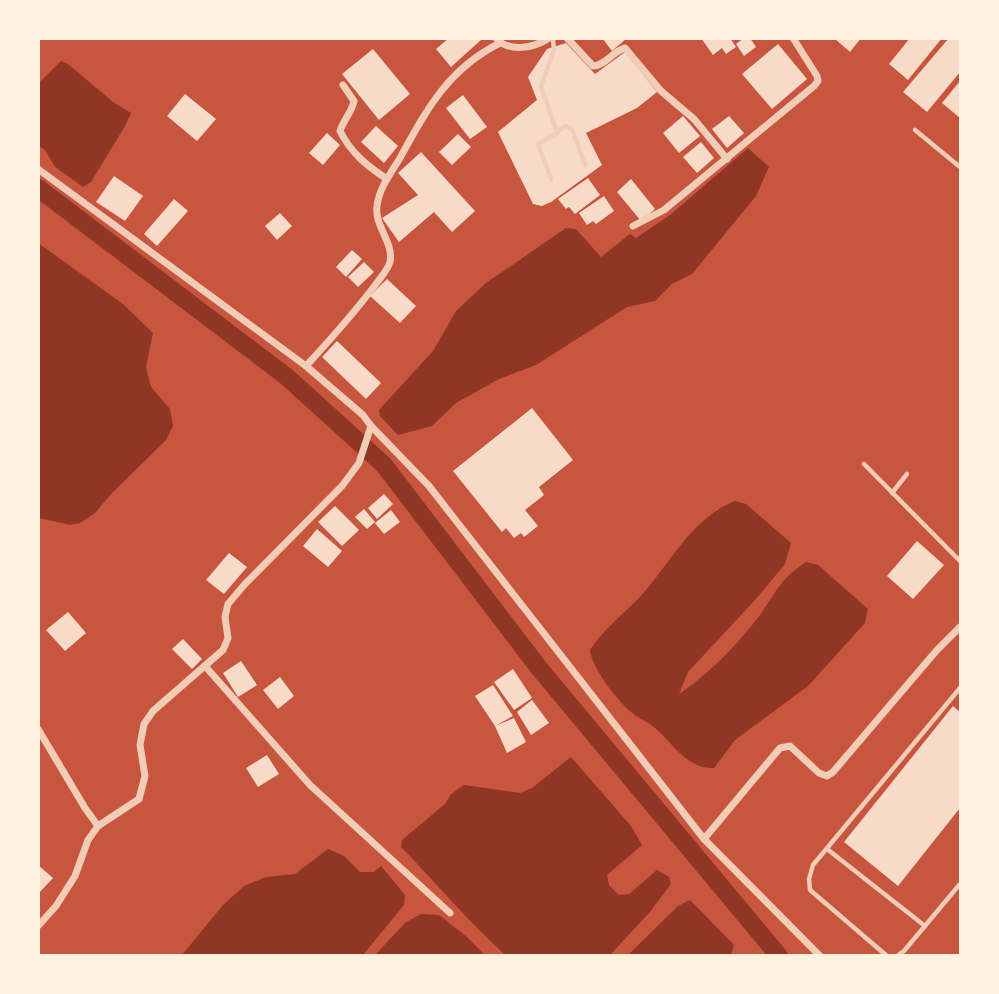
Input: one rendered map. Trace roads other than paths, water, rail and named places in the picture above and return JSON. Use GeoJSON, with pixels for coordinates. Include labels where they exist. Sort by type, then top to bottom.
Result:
{"type":"FeatureCollection","features":[{"type":"Feature","properties":{"kind":"street"},"geometry":{"type":"LineString","coordinates":[[306,366],[352,316],[390,263],[390,248],[377,219],[377,205],[381,190],[433,99],[449,80],[498,41],[509,47],[529,47],[551,38]]}},
{"type":"Feature","properties":{"kind":"street"},"geometry":{"type":"LineString","coordinates":[[566,38],[593,66],[598,66],[625,48],[661,91],[694,119],[727,159]]}},
{"type":"Feature","properties":{"kind":"street"},"geometry":{"type":"LineString","coordinates":[[633,226],[664,209],[818,81],[803,50],[793,38]]}},
{"type":"Feature","properties":{"kind":"street"},"geometry":{"type":"LineString","coordinates":[[343,85],[354,101],[340,131],[362,162],[387,179]]}},
{"type":"Feature","properties":{"kind":"street"},"geometry":{"type":"LineString","coordinates":[[38,169],[306,366],[363,415],[429,486],[704,839],[820,956]]}},
{"type":"Feature","properties":{"kind":"street"},"geometry":{"type":"LineString","coordinates":[[38,926],[56,906],[75,876],[88,840],[98,826],[125,811],[139,799],[145,776],[140,745],[144,724],[153,711],[223,650],[228,638],[225,617],[228,604],[335,494],[359,463],[371,426]]}},
{"type":"Feature","properties":{"kind":"street"},"geometry":{"type":"LineString","coordinates":[[704,839],[780,748],[790,746],[819,773],[827,776],[833,772],[937,650],[961,627]]}},
{"type":"Feature","properties":{"kind":"street"},"geometry":{"type":"LineString","coordinates":[[205,666],[310,785],[450,913]]}},
{"type":"Feature","properties":{"kind":"street"},"geometry":{"type":"LineString","coordinates":[[38,729],[98,826]]}},
{"type":"Feature","properties":{"kind":"lane"},"geometry":{"type":"LineString","coordinates":[[551,38],[554,51],[541,86],[557,133]]}},
{"type":"Feature","properties":{"kind":"lane"},"geometry":{"type":"LineString","coordinates":[[551,179],[538,144],[565,127],[572,129],[585,165]]}},
{"type":"Feature","properties":{"kind":"lane"},"geometry":{"type":"LineString","coordinates":[[915,130],[961,167]]}},
{"type":"Feature","properties":{"kind":"lane"},"geometry":{"type":"LineString","coordinates":[[864,464],[961,561]]}},
{"type":"Feature","properties":{"kind":"lane"},"geometry":{"type":"LineString","coordinates":[[892,493],[907,474]]}},
{"type":"Feature","properties":{"kind":"lane"},"geometry":{"type":"LineString","coordinates":[[887,956],[810,890],[809,879],[813,865],[961,688]]}},
{"type":"Feature","properties":{"kind":"lane"},"geometry":{"type":"LineString","coordinates":[[827,849],[925,926]]}},
{"type":"Feature","properties":{"kind":"lane"},"geometry":{"type":"LineString","coordinates":[[897,956],[961,884]]}},
{"type":"Feature","properties":{"kind":"waterway"},"geometry":{"type":"LineString","coordinates":[[38,188],[287,377],[384,465],[539,668],[779,956]]}}]}
